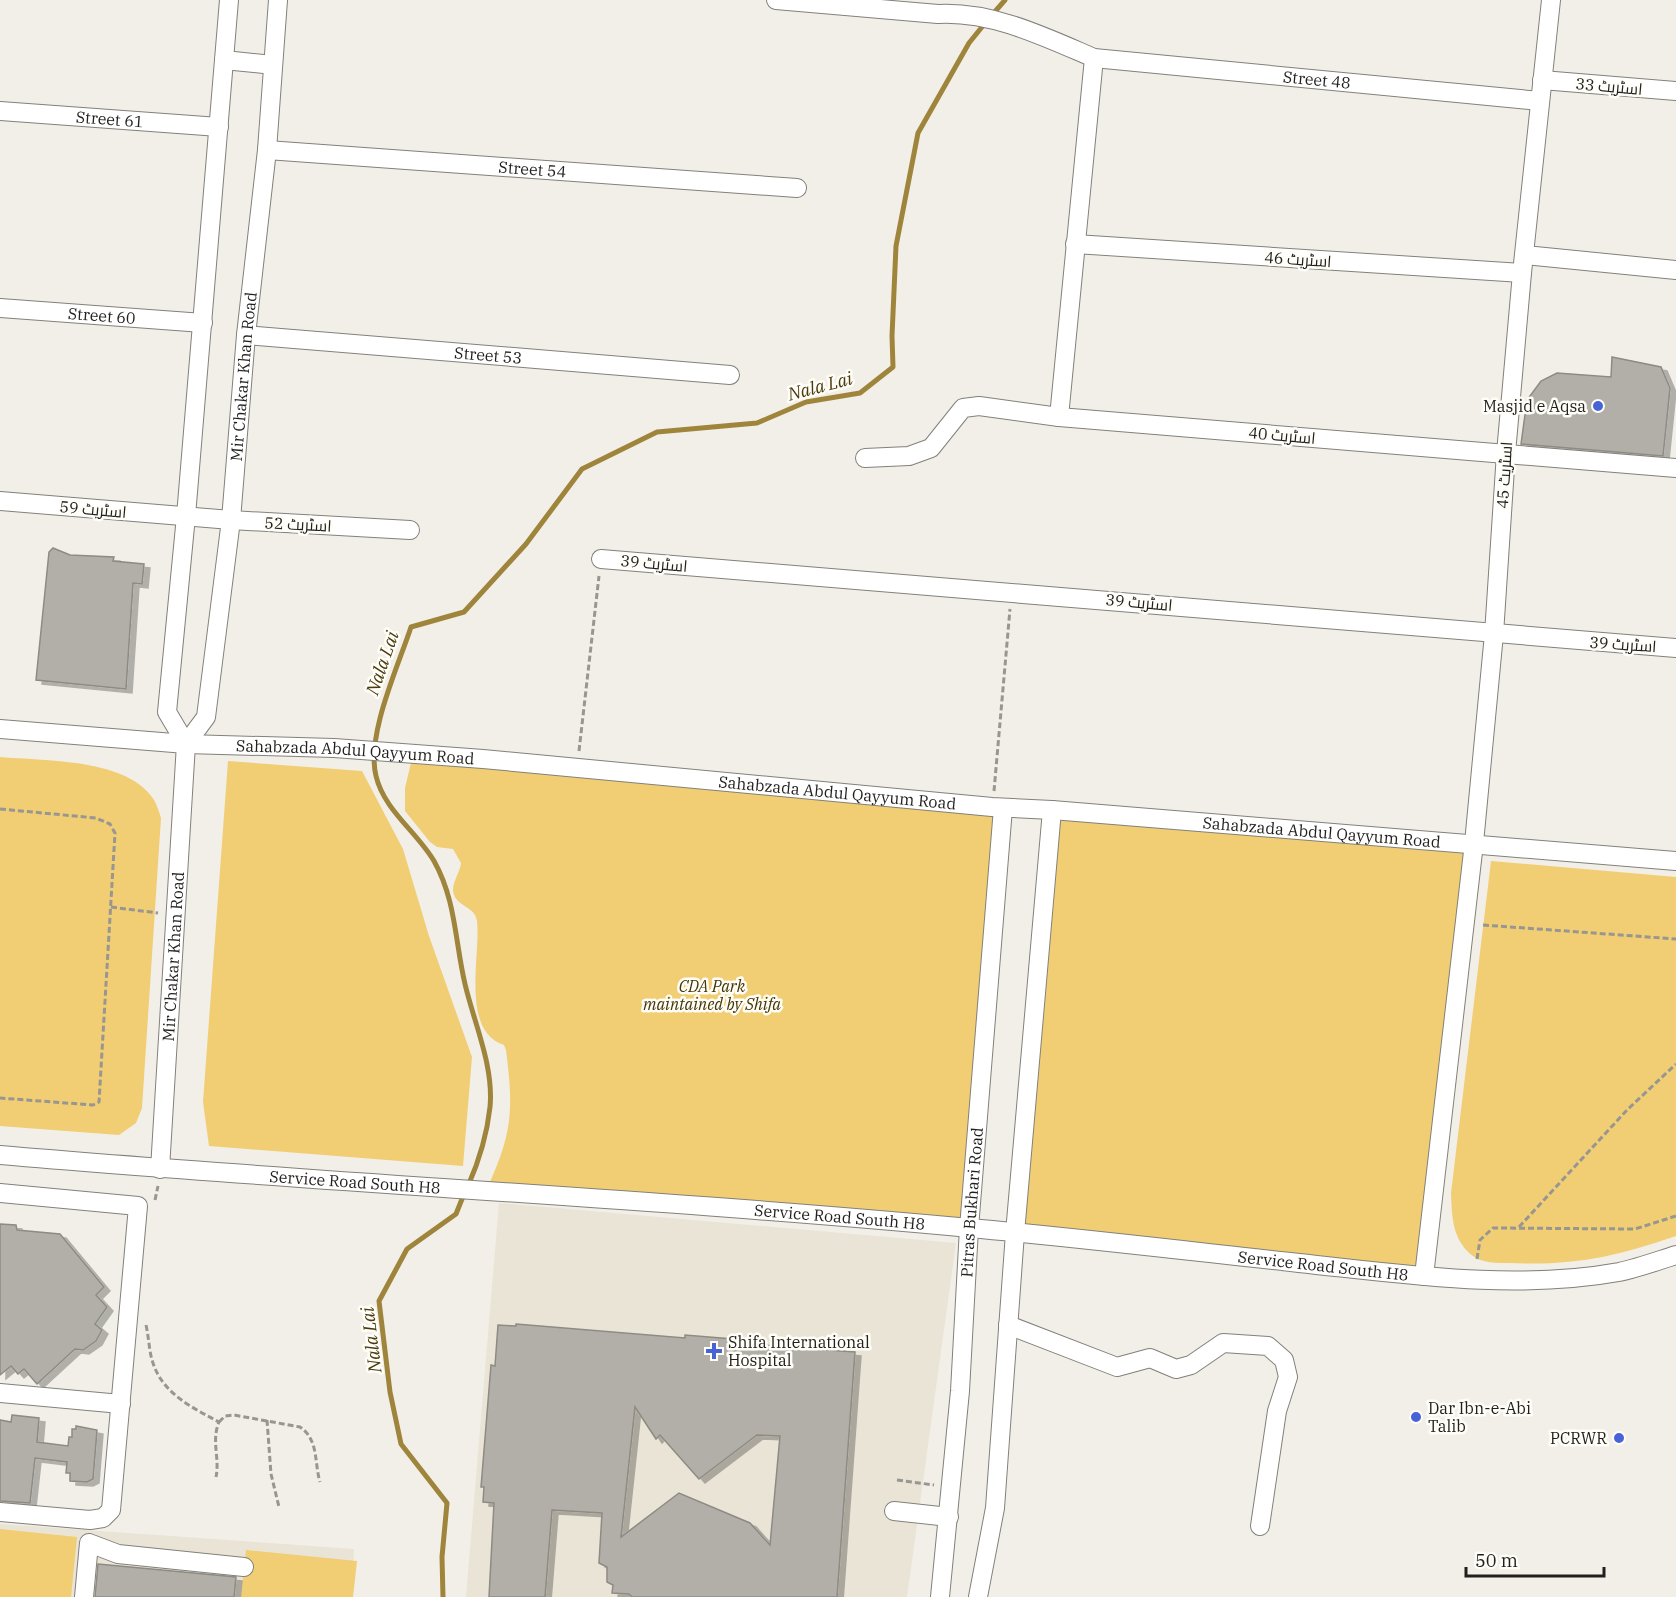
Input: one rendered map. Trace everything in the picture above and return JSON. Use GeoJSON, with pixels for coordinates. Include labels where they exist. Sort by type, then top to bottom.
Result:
{"type":"FeatureCollection","features":[{"type":"Feature","properties":{"kind":"street"},"geometry":{"type":"LineString","coordinates":[[186,744],[167,712],[203,323],[229,0]]}},
{"type":"Feature","properties":{"kind":"street","name":"Mir Chakar Khan Road"},"geometry":{"type":"LineString","coordinates":[[160,1169],[186,744],[206,717],[231,520],[246,335],[267,150],[278,0]]}},
{"type":"Feature","properties":{"kind":"street","name":"Street 48"},"geometry":{"type":"LineString","coordinates":[[776,0],[938,14],[964,12],[1026,30],[1094,58],[1540,101]]}},
{"type":"Feature","properties":{"kind":"street","name":"اسٹریٹ 45"},"geometry":{"type":"LineString","coordinates":[[1424,1276],[1474,843],[1494,634],[1506,453],[1523,264],[1551,0]]}},
{"type":"Feature","properties":{"kind":"street"},"geometry":{"type":"LineString","coordinates":[[1059,417],[1094,58]]}},
{"type":"Feature","properties":{"kind":"street"},"geometry":{"type":"LineString","coordinates":[[224,60],[273,65]]}},
{"type":"Feature","properties":{"kind":"street","name":"اسٹریٹ 33"},"geometry":{"type":"LineString","coordinates":[[1542,80],[1676,91]]}},
{"type":"Feature","properties":{"kind":"street","name":"Street 61"},"geometry":{"type":"LineString","coordinates":[[0,111],[219,127]]}},
{"type":"Feature","properties":{"kind":"street","name":"Street 54"},"geometry":{"type":"LineString","coordinates":[[267,150],[797,188]]}},
{"type":"Feature","properties":{"kind":"street","name":"اسٹریٹ 46"},"geometry":{"type":"LineString","coordinates":[[1075,244],[1676,270]]}},
{"type":"Feature","properties":{"kind":"street","name":"Street 60"},"geometry":{"type":"LineString","coordinates":[[0,308],[203,323]]}},
{"type":"Feature","properties":{"kind":"street","name":"Street 53"},"geometry":{"type":"LineString","coordinates":[[246,335],[730,375]]}},
{"type":"Feature","properties":{"kind":"street","name":"اسٹریٹ 40"},"geometry":{"type":"LineString","coordinates":[[865,458],[909,456],[931,448],[963,408],[979,406],[1059,417],[1676,468]]}},
{"type":"Feature","properties":{"kind":"street","name":"اسٹریٹ 59"},"geometry":{"type":"LineString","coordinates":[[0,501],[186,516]]}},
{"type":"Feature","properties":{"kind":"street","name":"اسٹریٹ 52"},"geometry":{"type":"LineString","coordinates":[[186,516],[410,530]]}},
{"type":"Feature","properties":{"kind":"street","name":"اسٹریٹ 39"},"geometry":{"type":"LineString","coordinates":[[601,559],[1676,648]]}},
{"type":"Feature","properties":{"kind":"street","name":"Sahabzada Abdul Qayyum Road"},"geometry":{"type":"LineString","coordinates":[[0,729],[186,744],[334,748],[483,759],[998,808],[1052,810],[1676,861]]}},
{"type":"Feature","properties":{"kind":"street","name":"Pitras Bukhari Road"},"geometry":{"type":"LineString","coordinates":[[940,1597],[949,1517],[998,808]]}},
{"type":"Feature","properties":{"kind":"street"},"geometry":{"type":"LineString","coordinates":[[978,1597],[995,1508],[1015,1233],[1052,810]]}},
{"type":"Feature","properties":{"kind":"street","name":"Service Road South H8"},"geometry":{"type":"LineString","coordinates":[[0,1155],[380,1185],[566,1195],[969,1228],[1424,1276],[1505,1280],[1569,1277],[1620,1271],[1676,1255]]}},
{"type":"Feature","properties":{"kind":"street"},"geometry":{"type":"LineString","coordinates":[[0,1193],[138,1206],[113,1500],[108,1515],[98,1520],[90,1520],[0,1512]]}},
{"type":"Feature","properties":{"kind":"street"},"geometry":{"type":"LineString","coordinates":[[1008,1325],[1117,1367],[1150,1358],[1176,1369],[1191,1365],[1223,1343],[1268,1346],[1284,1360],[1288,1377],[1277,1411],[1260,1526]]}},
{"type":"Feature","properties":{"kind":"street"},"geometry":{"type":"LineString","coordinates":[[0,1394],[121,1404]]}},
{"type":"Feature","properties":{"kind":"street"},"geometry":{"type":"LineString","coordinates":[[894,1511],[949,1517]]}},
{"type":"Feature","properties":{"kind":"street"},"geometry":{"type":"LineString","coordinates":[[84,1597],[89,1543],[99,1544],[118,1554],[244,1567]]}},
{"type":"Feature","properties":{"kind":"path"},"geometry":{"type":"LineString","coordinates":[[577,769],[601,559]]}},
{"type":"Feature","properties":{"kind":"path"},"geometry":{"type":"LineString","coordinates":[[998,808],[1011,592]]}},
{"type":"Feature","properties":{"kind":"path"},"geometry":{"type":"LineString","coordinates":[[0,809],[82,816],[110,824],[115,833],[99,1102],[93,1106],[0,1098]]}},
{"type":"Feature","properties":{"kind":"path"},"geometry":{"type":"LineString","coordinates":[[111,907],[174,915]]}},
{"type":"Feature","properties":{"kind":"path"},"geometry":{"type":"LineString","coordinates":[[1464,923],[1676,939]]}},
{"type":"Feature","properties":{"kind":"path"},"geometry":{"type":"LineString","coordinates":[[1519,1227],[1627,1110],[1676,1064]]}},
{"type":"Feature","properties":{"kind":"path"},"geometry":{"type":"LineString","coordinates":[[155,1201],[160,1169]]}},
{"type":"Feature","properties":{"kind":"path"},"geometry":{"type":"LineString","coordinates":[[1478,1258],[1477,1246],[1493,1228],[1625,1230],[1676,1216]]}},
{"type":"Feature","properties":{"kind":"path"},"geometry":{"type":"LineString","coordinates":[[146,1321],[153,1363],[162,1381],[171,1392],[186,1403],[219,1422]]}},
{"type":"Feature","properties":{"kind":"path"},"geometry":{"type":"LineString","coordinates":[[216,1477],[218,1457],[214,1437],[219,1422],[225,1416],[234,1415],[267,1419],[300,1427],[309,1433],[313,1441],[320,1482]]}},
{"type":"Feature","properties":{"kind":"path"},"geometry":{"type":"LineString","coordinates":[[267,1419],[271,1474],[279,1507]]}},
{"type":"Feature","properties":{"kind":"path"},"geometry":{"type":"LineString","coordinates":[[897,1480],[951,1487]]}},
{"type":"Feature","properties":{"kind":"shaded area","name":"Shifa International Hospital"},"geometry":{"type":"Polygon","coordinates":[[[499,1203],[956,1243],[907,1597],[466,1597],[499,1203]]]}},
{"type":"Feature","properties":{"kind":"shaded area"},"geometry":{"type":"Polygon","coordinates":[[[0,1524],[354,1549],[351,1597],[0,1597],[0,1524]]]}},
{"type":"Feature","properties":{"kind":"green space","name":"CDA Park maintained by Shifa"},"geometry":{"type":"Polygon","coordinates":[[[413,754],[1003,808],[969,1228],[486,1191],[501,1154],[509,1122],[510,1090],[506,1050],[504,1045],[490,1037],[482,1024],[477,1008],[477,921],[473,912],[457,900],[453,890],[461,863],[453,849],[437,847],[430,842],[405,811],[405,788],[413,754]]]}},
{"type":"Feature","properties":{"kind":"green space"},"geometry":{"type":"Polygon","coordinates":[[[0,757],[84,764],[125,776],[142,786],[154,800],[161,818],[142,1108],[136,1123],[119,1135],[0,1126],[0,757]]]}},
{"type":"Feature","properties":{"kind":"green space"},"geometry":{"type":"Polygon","coordinates":[[[228,761],[362,771],[403,849],[429,936],[472,1057],[463,1166],[209,1146],[203,1102],[228,761]]]}},
{"type":"Feature","properties":{"kind":"green space"},"geometry":{"type":"Polygon","coordinates":[[[1052,810],[1474,843],[1424,1276],[1015,1233],[1052,810]]]}},
{"type":"Feature","properties":{"kind":"green space"},"geometry":{"type":"Polygon","coordinates":[[[1491,861],[1676,877],[1676,1236],[1613,1255],[1532,1264],[1495,1263],[1480,1260],[1466,1250],[1457,1235],[1454,1228],[1451,1193],[1491,861]]]}},
{"type":"Feature","properties":{"kind":"green space"},"geometry":{"type":"Polygon","coordinates":[[[0,1529],[77,1537],[71,1597],[0,1597],[0,1529]]]}},
{"type":"Feature","properties":{"kind":"green space"},"geometry":{"type":"Polygon","coordinates":[[[246,1550],[357,1561],[353,1597],[241,1597],[246,1550]]]}},
{"type":"Feature","properties":{"kind":"building","name":"Masjid e Aqsa"},"geometry":{"type":"Polygon","coordinates":[[[1612,357],[1661,367],[1670,388],[1663,456],[1521,444],[1527,400],[1541,381],[1557,373],[1611,377],[1612,357]]]}},
{"type":"Feature","properties":{"kind":"building"},"geometry":{"type":"Polygon","coordinates":[[[53,548],[70,555],[114,557],[113,561],[144,564],[142,584],[133,583],[126,689],[36,680],[49,552],[53,548]]]}},
{"type":"Feature","properties":{"kind":"building"},"geometry":{"type":"Polygon","coordinates":[[[0,1224],[16,1225],[17,1230],[60,1234],[104,1287],[96,1295],[107,1307],[95,1324],[102,1330],[96,1341],[83,1350],[75,1349],[37,1384],[24,1369],[18,1374],[11,1366],[0,1375],[0,1224]]]}},
{"type":"Feature","properties":{"kind":"building","name":"Shifa International Hospital"},"geometry":{"type":"Polygon","coordinates":[[[516,1324],[685,1338],[685,1335],[733,1339],[733,1343],[855,1352],[837,1597],[632,1597],[629,1594],[612,1593],[613,1585],[607,1582],[607,1567],[599,1563],[602,1513],[552,1510],[545,1597],[489,1597],[494,1503],[483,1502],[484,1487],[481,1487],[491,1365],[495,1366],[498,1325],[516,1326],[516,1324]],[[635,1407],[621,1537],[679,1493],[750,1523],[770,1545],[780,1436],[757,1435],[699,1479],[660,1435],[656,1439],[635,1407]]]}},
{"type":"Feature","properties":{"kind":"building"},"geometry":{"type":"Polygon","coordinates":[[[12,1415],[39,1418],[37,1442],[68,1446],[69,1437],[72,1437],[72,1429],[76,1429],[76,1426],[97,1430],[93,1479],[87,1482],[70,1481],[70,1473],[66,1473],[67,1462],[35,1458],[30,1503],[0,1501],[0,1420],[11,1422],[12,1415]]]}},
{"type":"Feature","properties":{"kind":"building"},"geometry":{"type":"Polygon","coordinates":[[[98,1564],[236,1577],[234,1597],[95,1597],[98,1564]]]}},
{"type":"Feature","properties":{"kind":"waterway","name":"Nala Lai"},"geometry":{"type":"LineString","coordinates":[[992,15],[1005,0]]}},
{"type":"Feature","properties":{"kind":"waterway","name":"Nala Lai"},"geometry":{"type":"LineString","coordinates":[[468,1186],[482,1148],[489,1117],[490,1092],[486,1060],[465,984],[447,891],[427,850],[386,800],[376,776],[374,759],[379,721],[411,627],[464,612],[526,544],[582,469],[657,432],[757,423],[806,402],[860,393],[893,367],[896,246],[918,133],[969,43],[986,22]]}},
{"type":"Feature","properties":{"kind":"waterway","name":"Nala Lai"},"geometry":{"type":"LineString","coordinates":[[443,1597],[442,1557],[447,1503],[401,1444],[390,1392],[379,1301],[407,1249],[456,1214],[464,1194]]}},
{"type":"Feature","properties":{"kind":"place","name":"Masjid e Aqsa"},"geometry":{"type":"Point","coordinates":[1598,406]}},
{"type":"Feature","properties":{"kind":"place","name":"Shifa International Hospital"},"geometry":{"type":"Point","coordinates":[714,1351]}},
{"type":"Feature","properties":{"kind":"place","name":"Dar Ibn-e-Abi Talib"},"geometry":{"type":"Point","coordinates":[1416,1417]}},
{"type":"Feature","properties":{"kind":"place","name":"PCRWR"},"geometry":{"type":"Point","coordinates":[1619,1438]}}]}
